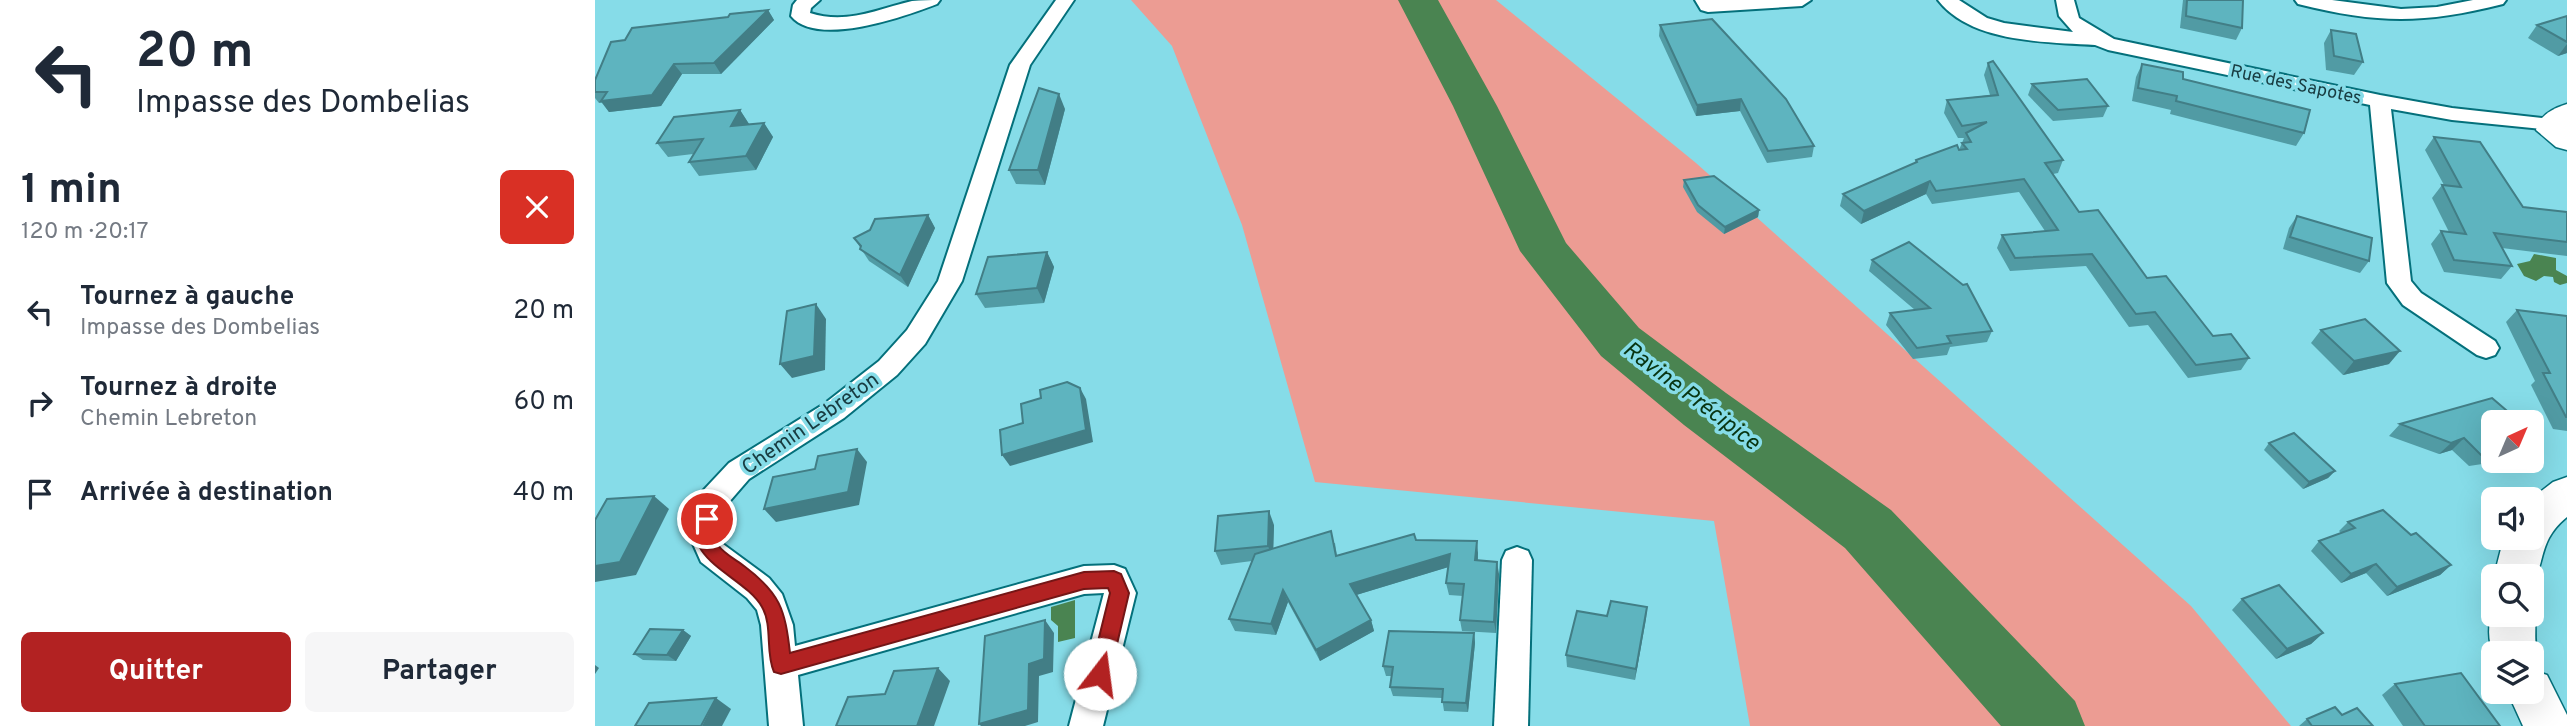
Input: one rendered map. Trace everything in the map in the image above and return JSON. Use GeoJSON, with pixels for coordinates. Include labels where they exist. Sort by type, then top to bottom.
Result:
{"type":"FeatureCollection","features":[{"type":"Feature","properties":{"kind":"street"},"geometry":{"type":"LineString","coordinates":[[811,0],[802,5],[800,16],[818,24],[826,24],[878,18],[931,0]]}},
{"type":"Feature","properties":{"kind":"street","name":"Chemin Lebreton"},"geometry":{"type":"LineString","coordinates":[[786,726],[777,625],[771,604],[758,588],[712,553],[704,535],[709,504],[739,471],[834,411],[888,368],[916,337],[950,281],[1020,65],[1065,0]]}},
{"type":"Feature","properties":{"kind":"street"},"geometry":{"type":"LineString","coordinates":[[1705,0],[1708,6],[1802,0]]}},
{"type":"Feature","properties":{"kind":"street"},"geometry":{"type":"LineString","coordinates":[[1947,0],[1979,21],[1992,26],[2070,38],[2101,39]]}},
{"type":"Feature","properties":{"kind":"street","name":"Rue des Sapotes"},"geometry":{"type":"LineString","coordinates":[[2065,0],[2064,8],[2076,27],[2101,39],[2152,54],[2452,114],[2562,126]]}},
{"type":"Feature","properties":{"kind":"street"},"geometry":{"type":"LineString","coordinates":[[2304,0],[2401,15],[2435,13],[2497,0]]}},
{"type":"Feature","properties":{"kind":"street"},"geometry":{"type":"LineString","coordinates":[[2380,101],[2399,284],[2412,299],[2486,348]]}},
{"type":"Feature","properties":{"kind":"street"},"geometry":{"type":"LineString","coordinates":[[2544,512],[2567,494]]}},
{"type":"Feature","properties":{"kind":"street"},"geometry":{"type":"LineString","coordinates":[[1511,726],[1517,560]]}},
{"type":"Feature","properties":{"kind":"street"},"geometry":{"type":"LineString","coordinates":[[781,665],[1084,580],[1114,579],[1120,593],[1086,726]]}},
{"type":"Feature","properties":{"kind":"street"},"geometry":{"type":"LineString","coordinates":[[2537,704],[2548,726]]}},
{"type":"Feature","properties":{"kind":"shaded area"},"geometry":{"type":"Polygon","coordinates":[[[1131,0],[1496,0],[1696,163],[2191,606],[2291,726],[1750,726],[1714,521],[1315,482],[1242,225],[1172,46],[1131,0]]]}},
{"type":"Feature","properties":{"kind":"shaded area"},"geometry":{"type":"Polygon","coordinates":[[[2534,254],[2556,258],[2556,270],[2567,276],[2567,283],[2560,285],[2554,282],[2553,277],[2544,276],[2536,281],[2524,276],[2517,264],[2530,261],[2534,254]]]}},
{"type":"Feature","properties":{"kind":"shaded area"},"geometry":{"type":"Polygon","coordinates":[[[1075,600],[1075,638],[1058,642],[1058,626],[1051,620],[1051,607],[1075,600]]]}},
{"type":"Feature","properties":{"kind":"building"},"geometry":{"type":"Polygon","coordinates":[[[2187,0],[2243,0],[2242,28],[2186,16],[2187,0]]]}},
{"type":"Feature","properties":{"kind":"building"},"geometry":{"type":"Polygon","coordinates":[[[768,10],[714,63],[674,64],[652,95],[601,101],[607,92],[595,92],[595,80],[611,42],[625,40],[632,28],[768,10]]]}},
{"type":"Feature","properties":{"kind":"building"},"geometry":{"type":"Polygon","coordinates":[[[2567,16],[2567,42],[2537,25],[2567,16]]]}},
{"type":"Feature","properties":{"kind":"building"},"geometry":{"type":"Polygon","coordinates":[[[1712,19],[1786,99],[1814,146],[1768,151],[1741,99],[1697,105],[1660,25],[1712,19]]]}},
{"type":"Feature","properties":{"kind":"building"},"geometry":{"type":"Polygon","coordinates":[[[2331,30],[2356,34],[2363,62],[2334,56],[2331,30]]]}},
{"type":"Feature","properties":{"kind":"building"},"geometry":{"type":"Polygon","coordinates":[[[1993,61],[2063,160],[2045,163],[2079,212],[2098,210],[2147,278],[2166,276],[2213,336],[2231,334],[2249,358],[2196,365],[2155,312],[2136,314],[2092,254],[2015,258],[2002,235],[2058,230],[2024,179],[1936,191],[1930,181],[1864,211],[1843,194],[1917,162],[1916,160],[1957,145],[1959,150],[1967,149],[1962,143],[1971,142],[1966,133],[1987,122],[1962,126],[1947,100],[1998,95],[1988,63],[1993,61]]]}},
{"type":"Feature","properties":{"kind":"building"},"geometry":{"type":"Polygon","coordinates":[[[2142,64],[2183,72],[2183,79],[2310,110],[2304,133],[2176,101],[2177,96],[2138,88],[2142,64]]]}},
{"type":"Feature","properties":{"kind":"building"},"geometry":{"type":"Polygon","coordinates":[[[2087,79],[2108,106],[2058,110],[2032,84],[2087,79]]]}},
{"type":"Feature","properties":{"kind":"building"},"geometry":{"type":"Polygon","coordinates":[[[1039,88],[1059,94],[1038,170],[1009,170],[1039,88]]]}},
{"type":"Feature","properties":{"kind":"building"},"geometry":{"type":"Polygon","coordinates":[[[740,110],[731,126],[764,123],[746,156],[689,162],[703,139],[657,143],[674,117],[740,110]]]}},
{"type":"Feature","properties":{"kind":"building"},"geometry":{"type":"Polygon","coordinates":[[[2434,137],[2480,142],[2523,207],[2567,212],[2567,242],[2494,233],[2512,266],[2454,260],[2441,231],[2466,234],[2442,185],[2461,187],[2434,137]]]}},
{"type":"Feature","properties":{"kind":"building"},"geometry":{"type":"Polygon","coordinates":[[[1714,176],[1759,210],[1725,227],[1698,205],[1684,180],[1714,176]]]}},
{"type":"Feature","properties":{"kind":"building"},"geometry":{"type":"Polygon","coordinates":[[[928,215],[900,275],[860,249],[861,246],[854,238],[870,230],[875,219],[928,215]]]}},
{"type":"Feature","properties":{"kind":"building"},"geometry":{"type":"Polygon","coordinates":[[[2297,216],[2372,238],[2369,261],[2290,237],[2297,216]]]}},
{"type":"Feature","properties":{"kind":"building"},"geometry":{"type":"Polygon","coordinates":[[[1909,242],[1963,285],[1967,284],[1992,331],[1947,336],[1951,343],[1917,348],[1890,313],[1930,308],[1872,260],[1909,242]]]}},
{"type":"Feature","properties":{"kind":"building"},"geometry":{"type":"Polygon","coordinates":[[[1047,252],[1037,288],[976,294],[988,257],[1047,252]]]}},
{"type":"Feature","properties":{"kind":"building"},"geometry":{"type":"Polygon","coordinates":[[[816,304],[814,356],[780,364],[787,311],[816,304]]]}},
{"type":"Feature","properties":{"kind":"building"},"geometry":{"type":"Polygon","coordinates":[[[2517,310],[2567,316],[2567,417],[2543,373],[2550,373],[2517,310]]]}},
{"type":"Feature","properties":{"kind":"building"},"geometry":{"type":"Polygon","coordinates":[[[2365,319],[2400,351],[2354,361],[2321,330],[2365,319]]]}},
{"type":"Feature","properties":{"kind":"building"},"geometry":{"type":"Polygon","coordinates":[[[1067,382],[1080,388],[1086,430],[1002,455],[1000,430],[1023,423],[1021,404],[1041,398],[1040,390],[1067,382]]]}},
{"type":"Feature","properties":{"kind":"building"},"geometry":{"type":"Polygon","coordinates":[[[2492,398],[2506,410],[2481,410],[2481,455],[2464,438],[2451,443],[2400,424],[2492,398]]]}},
{"type":"Feature","properties":{"kind":"building"},"geometry":{"type":"Polygon","coordinates":[[[2294,433],[2335,471],[2309,482],[2269,443],[2294,433]]]}},
{"type":"Feature","properties":{"kind":"building"},"geometry":{"type":"Polygon","coordinates":[[[857,449],[848,492],[764,509],[773,477],[815,469],[818,456],[857,449]]]}},
{"type":"Feature","properties":{"kind":"building"},"geometry":{"type":"Polygon","coordinates":[[[654,496],[620,562],[595,566],[595,520],[607,499],[654,496]]]}},
{"type":"Feature","properties":{"kind":"building"},"geometry":{"type":"Polygon","coordinates":[[[2383,510],[2411,535],[2416,533],[2451,565],[2397,587],[2376,564],[2351,574],[2319,541],[2355,528],[2348,522],[2383,510]]]}},
{"type":"Feature","properties":{"kind":"building"},"geometry":{"type":"Polygon","coordinates":[[[1269,511],[1268,546],[1215,551],[1218,516],[1269,511]]]}},
{"type":"Feature","properties":{"kind":"building"},"geometry":{"type":"Polygon","coordinates":[[[1331,531],[1336,556],[1414,534],[1416,540],[1477,541],[1475,560],[1497,562],[1494,622],[1460,620],[1464,584],[1446,583],[1450,554],[1350,584],[1371,620],[1316,650],[1283,590],[1271,624],[1229,619],[1255,554],[1331,531]]]}},
{"type":"Feature","properties":{"kind":"building"},"geometry":{"type":"Polygon","coordinates":[[[2279,585],[2323,633],[2287,649],[2242,599],[2279,585]]]}},
{"type":"Feature","properties":{"kind":"building"},"geometry":{"type":"Polygon","coordinates":[[[1611,601],[1647,607],[1636,669],[1566,655],[1577,611],[1607,616],[1611,601]]]}},
{"type":"Feature","properties":{"kind":"building"},"geometry":{"type":"Polygon","coordinates":[[[1045,620],[1044,659],[1029,664],[1028,710],[979,724],[985,636],[1045,620]]]}},
{"type":"Feature","properties":{"kind":"building"},"geometry":{"type":"Polygon","coordinates":[[[650,629],[683,630],[667,655],[634,654],[650,629]]]}},
{"type":"Feature","properties":{"kind":"building"},"geometry":{"type":"Polygon","coordinates":[[[1389,631],[1474,633],[1466,703],[1442,702],[1443,689],[1390,687],[1393,667],[1383,666],[1389,631]]]}},
{"type":"Feature","properties":{"kind":"building"},"geometry":{"type":"Polygon","coordinates":[[[938,668],[917,726],[836,726],[848,697],[885,694],[894,671],[938,668]]]}},
{"type":"Feature","properties":{"kind":"building"},"geometry":{"type":"Polygon","coordinates":[[[2461,673],[2481,704],[2484,704],[2500,726],[2425,726],[2395,684],[2461,673]]]}},
{"type":"Feature","properties":{"kind":"building"},"geometry":{"type":"Polygon","coordinates":[[[716,698],[701,726],[635,726],[649,703],[716,698]]]}},
{"type":"Feature","properties":{"kind":"building"},"geometry":{"type":"Polygon","coordinates":[[[2335,707],[2342,715],[2357,708],[2373,726],[2312,726],[2307,719],[2335,707]]]}},
{"type":"Feature","properties":{"kind":"waterway","name":"Ravine Précipice"},"geometry":{"type":"LineString","coordinates":[[1418,0],[1475,106],[1545,251],[1620,342],[1705,409],[1868,529],[2049,726]]}},
{"type":"Feature","properties":{"kind":"route"},"geometry":{"type":"LineString","coordinates":[[707,519],[704,535],[712,553],[758,588],[771,604],[777,625],[781,665],[1084,580],[1114,579],[1120,593],[1100,674]]}}]}
